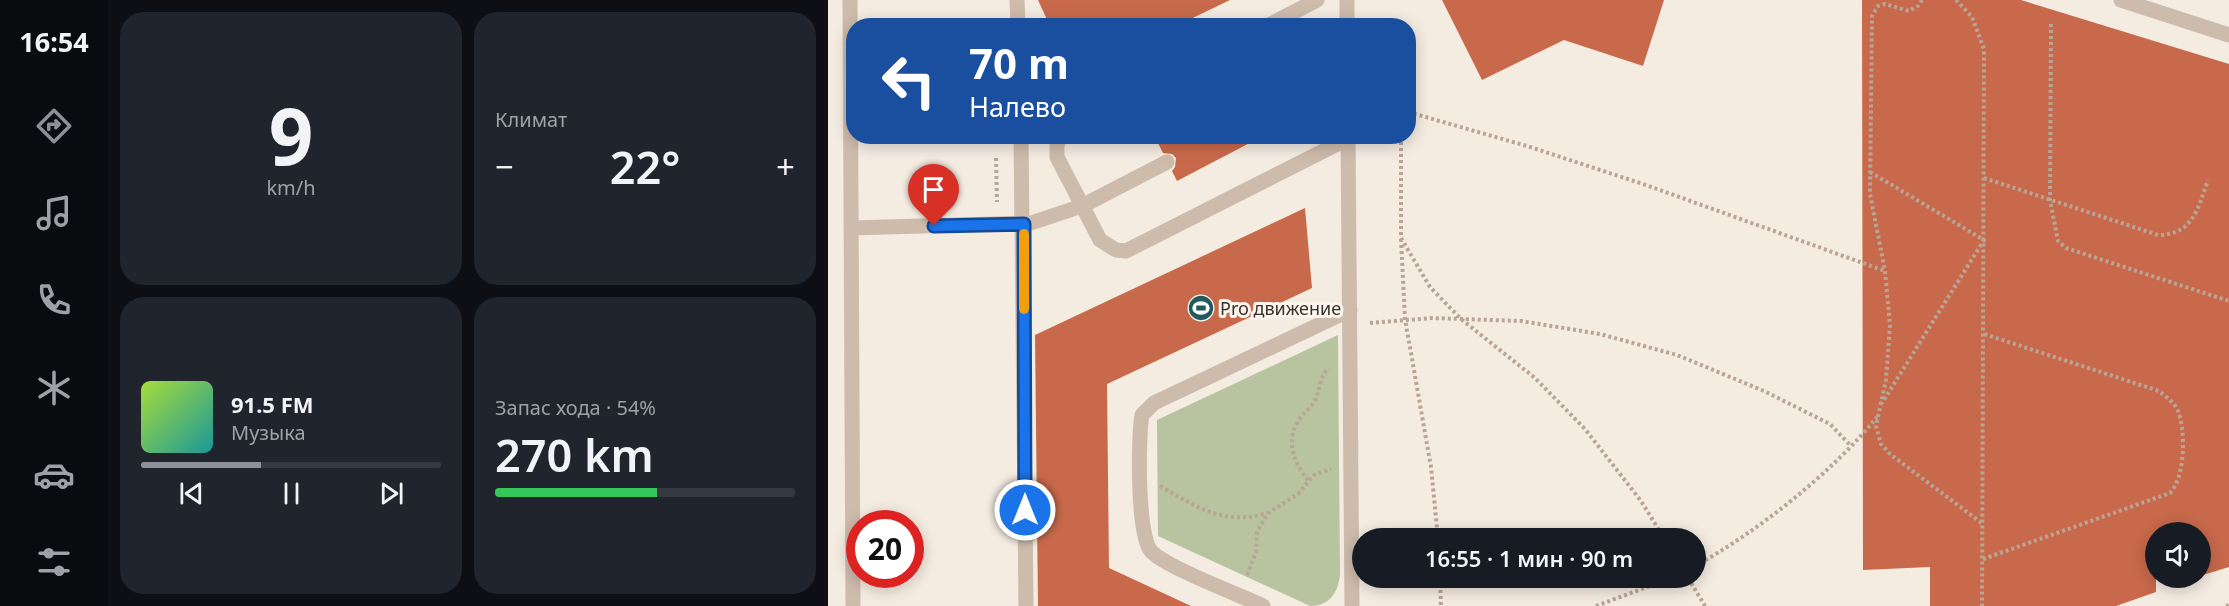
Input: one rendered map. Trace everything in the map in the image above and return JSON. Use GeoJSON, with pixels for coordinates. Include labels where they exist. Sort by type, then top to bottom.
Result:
{"type":"FeatureCollection","features":[{"type":"Feature","properties":{"kind":"street"},"geometry":{"type":"LineString","coordinates":[[850,0],[850,18]]}},
{"type":"Feature","properties":{"kind":"street"},"geometry":{"type":"LineString","coordinates":[[1017,0],[1018,18]]}},
{"type":"Feature","properties":{"kind":"street"},"geometry":{"type":"LineString","coordinates":[[1282,18],[1317,0]]}},
{"type":"Feature","properties":{"kind":"street"},"geometry":{"type":"LineString","coordinates":[[1347,0],[1347,18]]}},
{"type":"Feature","properties":{"kind":"street"},"geometry":{"type":"LineString","coordinates":[[2121,0],[2229,35]]}},
{"type":"Feature","properties":{"kind":"street"},"geometry":{"type":"LineString","coordinates":[[851,144],[853,606]]}},
{"type":"Feature","properties":{"kind":"street"},"geometry":{"type":"LineString","coordinates":[[1021,144],[1024,224],[1026,606]]}},
{"type":"Feature","properties":{"kind":"street"},"geometry":{"type":"LineString","coordinates":[[1057,144],[1057,157],[1100,240],[1116,250],[1126,251],[1334,144]]}},
{"type":"Feature","properties":{"kind":"street"},"geometry":{"type":"LineString","coordinates":[[1348,144],[1352,606]]}},
{"type":"Feature","properties":{"kind":"street"},"geometry":{"type":"LineString","coordinates":[[851,228],[1024,224],[1082,206],[1167,162]]}},
{"type":"Feature","properties":{"kind":"street"},"geometry":{"type":"LineString","coordinates":[[1263,606],[1151,551],[1145,542],[1141,524],[1140,425],[1146,409],[1350,318]]}},
{"type":"Feature","properties":{"kind":"path"},"geometry":{"type":"LineString","coordinates":[[1881,407],[1889,353],[1890,325],[1885,271],[1872,213],[1870,172],[1872,16],[1878,6],[1885,4],[1908,11],[1918,6],[1922,0]]}},
{"type":"Feature","properties":{"kind":"path"},"geometry":{"type":"LineString","coordinates":[[1956,0],[1972,17],[1984,49],[1982,606]]}},
{"type":"Feature","properties":{"kind":"path"},"geometry":{"type":"LineString","coordinates":[[2051,24],[2050,200],[2055,236],[2062,245],[2229,301]]}},
{"type":"Feature","properties":{"kind":"path"},"geometry":{"type":"LineString","coordinates":[[1416,114],[1527,146],[1646,185],[1775,229],[1885,271]]}},
{"type":"Feature","properties":{"kind":"path"},"geometry":{"type":"LineString","coordinates":[[1401,144],[1401,238],[1405,319],[1431,467],[1437,528]]}},
{"type":"Feature","properties":{"kind":"path"},"geometry":{"type":"LineString","coordinates":[[996,147],[997,225]]}},
{"type":"Feature","properties":{"kind":"path"},"geometry":{"type":"LineString","coordinates":[[1870,172],[1984,240]]}},
{"type":"Feature","properties":{"kind":"path"},"geometry":{"type":"LineString","coordinates":[[1984,178],[2158,235],[2169,235],[2189,224],[2196,215],[2208,180]]}},
{"type":"Feature","properties":{"kind":"path"},"geometry":{"type":"LineString","coordinates":[[1401,238],[1430,287],[1461,319],[1535,378],[1585,429],[1641,501],[1658,528]]}},
{"type":"Feature","properties":{"kind":"path"},"geometry":{"type":"LineString","coordinates":[[1706,560],[1729,547],[1825,471],[1877,417],[1984,240]]}},
{"type":"Feature","properties":{"kind":"path"},"geometry":{"type":"LineString","coordinates":[[1350,318],[1521,321],[1600,334],[1677,355],[1764,391],[1830,424],[1851,446]]}},
{"type":"Feature","properties":{"kind":"path"},"geometry":{"type":"LineString","coordinates":[[1983,334],[2159,391],[2172,401],[2178,412],[2181,425],[2182,474],[2177,486],[2170,493],[1983,559]]}},
{"type":"Feature","properties":{"kind":"path"},"geometry":{"type":"LineString","coordinates":[[1308,480],[1294,459],[1293,432],[1299,420],[1314,403],[1321,377],[1326,370],[1350,354]]}},
{"type":"Feature","properties":{"kind":"path"},"geometry":{"type":"LineString","coordinates":[[1877,417],[1878,435],[1890,454],[1983,524]]}},
{"type":"Feature","properties":{"kind":"path"},"geometry":{"type":"LineString","coordinates":[[1141,474],[1192,504],[1223,518],[1251,518],[1268,513],[1298,494],[1308,480],[1329,469],[1351,469]]}},
{"type":"Feature","properties":{"kind":"path"},"geometry":{"type":"LineString","coordinates":[[1238,594],[1253,560],[1257,532],[1268,513]]}},
{"type":"Feature","properties":{"kind":"path"},"geometry":{"type":"LineString","coordinates":[[1440,588],[1441,606]]}},
{"type":"Feature","properties":{"kind":"path"},"geometry":{"type":"LineString","coordinates":[[1596,606],[1644,588]]}},
{"type":"Feature","properties":{"kind":"path"},"geometry":{"type":"LineString","coordinates":[[1694,588],[1705,606]]}},
{"type":"Feature","properties":{"kind":"green space"},"geometry":{"type":"Polygon","coordinates":[[[1338,335],[1340,575],[1335,593],[1322,604],[1310,606],[1158,536],[1157,420],[1338,335]]]}},
{"type":"Feature","properties":{"kind":"building"},"geometry":{"type":"Polygon","coordinates":[[[1038,0],[1230,0],[1193,18],[1046,18],[1038,0]]]}},
{"type":"Feature","properties":{"kind":"building"},"geometry":{"type":"Polygon","coordinates":[[[1442,0],[1664,0],[1643,66],[1564,40],[1482,80],[1442,0]]]}},
{"type":"Feature","properties":{"kind":"building"},"geometry":{"type":"Polygon","coordinates":[[[1862,0],[2021,0],[2229,64],[2229,567],[2211,573],[2211,522],[2145,522],[2145,588],[2156,588],[2156,592],[2116,606],[1930,606],[1930,567],[1863,570],[1862,0]]]}},
{"type":"Feature","properties":{"kind":"building"},"geometry":{"type":"Polygon","coordinates":[[[1158,144],[1248,144],[1177,181],[1172,171],[1176,158],[1172,154],[1163,153],[1158,144]]]}},
{"type":"Feature","properties":{"kind":"building"},"geometry":{"type":"Polygon","coordinates":[[[1305,208],[1312,288],[1107,384],[1109,568],[1191,606],[1038,606],[1035,335],[1305,208]]]}},
{"type":"Feature","properties":{"kind":"slow traffic"},"geometry":{"type":"LineString","coordinates":[[1024,234],[1024,309]]}},
{"type":"Feature","properties":{"kind":"place","name":"Pro движение"},"geometry":{"type":"Point","coordinates":[1201,308]}},
{"type":"Feature","properties":{"kind":"route"},"geometry":{"type":"LineString","coordinates":[[934,226],[1024,224],[1025,510]]}}]}
